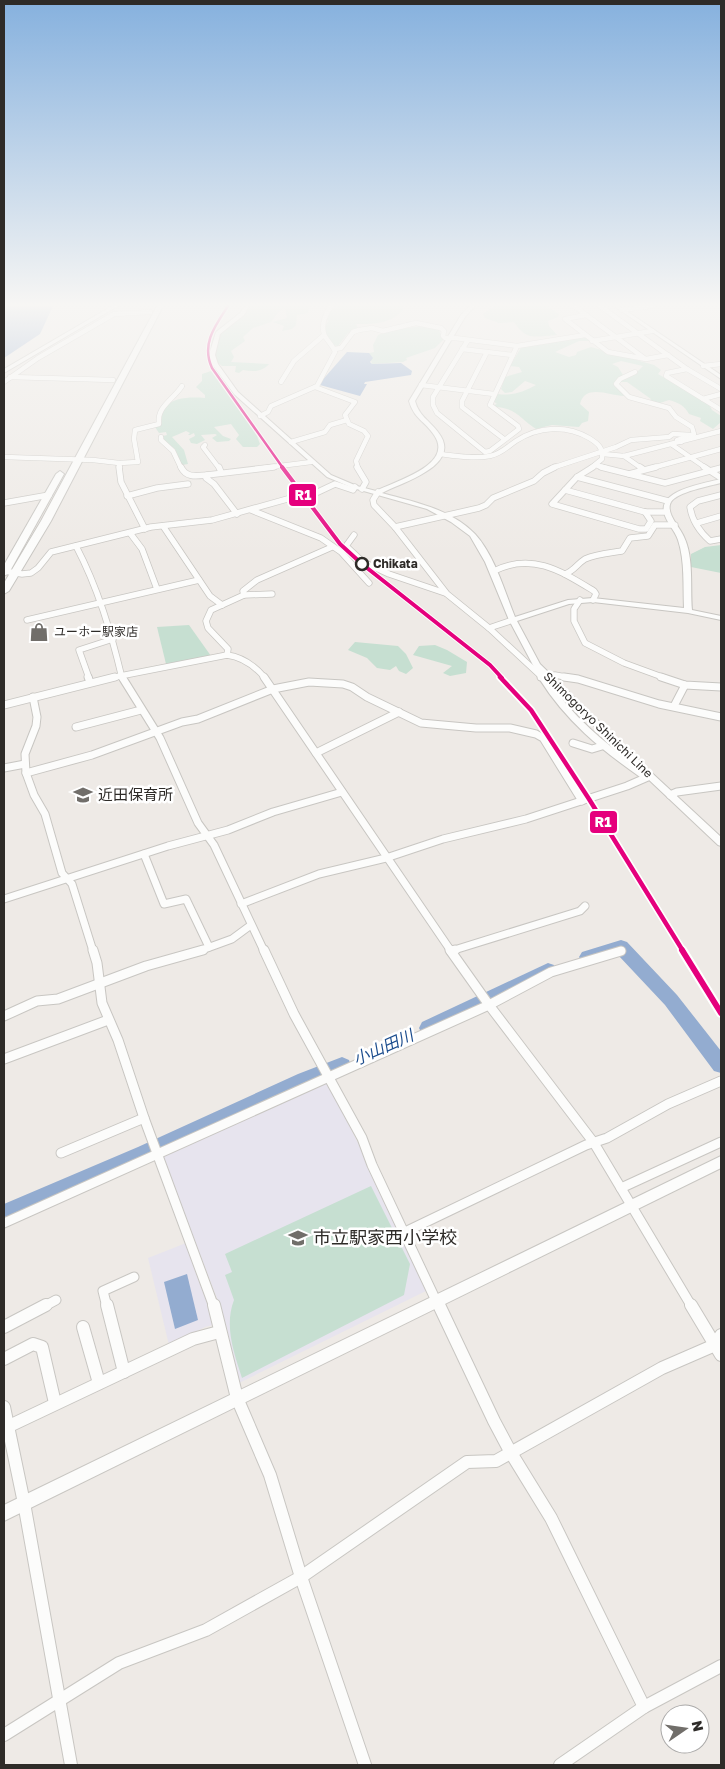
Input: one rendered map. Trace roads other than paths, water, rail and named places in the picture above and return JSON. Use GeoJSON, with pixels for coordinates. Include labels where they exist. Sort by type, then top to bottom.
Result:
{"type":"FeatureCollection","features":[{"type":"Feature","properties":{"kind":"highway"},"geometry":{"type":"LineString","coordinates":[[4,572],[108,389]]}},
{"type":"Feature","properties":{"kind":"highway"},"geometry":{"type":"LineString","coordinates":[[4,591],[16,574],[116,389]]}},
{"type":"Feature","properties":{"kind":"street"},"geometry":{"type":"LineString","coordinates":[[4,457],[120,463],[138,462],[134,439],[135,430],[159,424],[157,416],[161,406],[172,399],[180,389]]}},
{"type":"Feature","properties":{"kind":"street","name":"Shimogoryo Shinichi Line"},"geometry":{"type":"LineString","coordinates":[[233,389],[260,416],[329,476],[358,488],[378,492],[429,508],[443,515],[472,535],[494,571],[513,620],[545,678],[721,842]]}},
{"type":"Feature","properties":{"kind":"street"},"geometry":{"type":"LineString","coordinates":[[260,416],[268,412],[271,406],[311,389]]}},
{"type":"Feature","properties":{"kind":"street"},"geometry":{"type":"LineString","coordinates":[[305,494],[318,492],[334,484],[353,490],[366,482],[358,469],[356,461],[368,436],[364,431],[349,424],[345,415],[355,402],[319,389]]}},
{"type":"Feature","properties":{"kind":"street"},"geometry":{"type":"LineString","coordinates":[[419,389],[412,401],[415,413],[440,437],[442,444],[440,454],[435,463],[425,471],[378,492],[374,505],[395,527],[446,594]]}},
{"type":"Feature","properties":{"kind":"street"},"geometry":{"type":"LineString","coordinates":[[438,389],[433,397],[433,405],[437,413],[481,450],[490,451],[519,429],[518,426],[490,405],[497,389]]}},
{"type":"Feature","properties":{"kind":"street"},"geometry":{"type":"LineString","coordinates":[[453,389],[494,394]]}},
{"type":"Feature","properties":{"kind":"street"},"geometry":{"type":"LineString","coordinates":[[621,389],[629,397],[669,408],[676,418],[692,427],[694,434],[677,440],[680,442]]}},
{"type":"Feature","properties":{"kind":"street"},"geometry":{"type":"LineString","coordinates":[[686,389],[721,410]]}},
{"type":"Feature","properties":{"kind":"street"},"geometry":{"type":"LineString","coordinates":[[466,390],[462,407],[504,439]]}},
{"type":"Feature","properties":{"kind":"street"},"geometry":{"type":"LineString","coordinates":[[703,399],[721,394]]}},
{"type":"Feature","properties":{"kind":"street"},"geometry":{"type":"LineString","coordinates":[[291,442],[325,432],[330,425],[347,420]]}},
{"type":"Feature","properties":{"kind":"street"},"geometry":{"type":"LineString","coordinates":[[440,454],[472,457],[487,456],[499,453],[519,439],[553,427],[576,431],[593,441],[603,453],[624,456],[721,431]]}},
{"type":"Feature","properties":{"kind":"street"},"geometry":{"type":"LineString","coordinates":[[395,527],[486,506],[494,498],[534,481],[554,467],[603,453],[625,441],[669,437],[674,434],[691,435]]}},
{"type":"Feature","properties":{"kind":"street"},"geometry":{"type":"LineString","coordinates":[[161,437],[161,440],[172,450],[180,470],[192,477],[311,462]]}},
{"type":"Feature","properties":{"kind":"street"},"geometry":{"type":"LineString","coordinates":[[671,444],[721,480]]}},
{"type":"Feature","properties":{"kind":"street"},"geometry":{"type":"LineString","coordinates":[[205,445],[203,446],[217,463],[221,472]]}},
{"type":"Feature","properties":{"kind":"street"},"geometry":{"type":"LineString","coordinates":[[629,474],[721,449]]}},
{"type":"Feature","properties":{"kind":"street"},"geometry":{"type":"LineString","coordinates":[[603,453],[602,459],[595,466],[577,477],[552,504],[639,529],[646,529],[651,521],[645,512]]}},
{"type":"Feature","properties":{"kind":"street"},"geometry":{"type":"LineString","coordinates":[[624,456],[643,469]]}},
{"type":"Feature","properties":{"kind":"street"},"geometry":{"type":"LineString","coordinates":[[120,463],[121,482],[145,529]]}},
{"type":"Feature","properties":{"kind":"street"},"geometry":{"type":"LineString","coordinates":[[595,466],[665,483],[721,468]]}},
{"type":"Feature","properties":{"kind":"street"},"geometry":{"type":"LineString","coordinates":[[207,475],[206,478],[214,484],[237,514]]}},
{"type":"Feature","properties":{"kind":"street"},"geometry":{"type":"LineString","coordinates":[[577,477],[668,501],[678,494],[721,480]]}},
{"type":"Feature","properties":{"kind":"street"},"geometry":{"type":"LineString","coordinates":[[127,496],[157,488],[188,484]]}},
{"type":"Feature","properties":{"kind":"street"},"geometry":{"type":"LineString","coordinates":[[564,490],[645,512],[667,512]]}},
{"type":"Feature","properties":{"kind":"street"},"geometry":{"type":"LineString","coordinates":[[4,503],[49,495]]}},
{"type":"Feature","properties":{"kind":"street"},"geometry":{"type":"LineString","coordinates":[[721,495],[690,506],[690,513],[710,541],[721,539]]}},
{"type":"Feature","properties":{"kind":"street"},"geometry":{"type":"LineString","coordinates":[[4,572],[16,574],[31,573],[37,570],[51,552],[145,529],[212,520],[298,496]]}},
{"type":"Feature","properties":{"kind":"street"},"geometry":{"type":"LineString","coordinates":[[668,501],[667,512],[682,537],[688,611]]}},
{"type":"Feature","properties":{"kind":"street"},"geometry":{"type":"LineString","coordinates":[[251,510],[321,538],[341,552],[369,583]]}},
{"type":"Feature","properties":{"kind":"street"},"geometry":{"type":"LineString","coordinates":[[697,523],[721,516]]}},
{"type":"Feature","properties":{"kind":"street"},"geometry":{"type":"LineString","coordinates":[[565,574],[575,570],[580,562],[591,557],[622,551],[630,538],[648,536],[655,525],[675,525]]}},
{"type":"Feature","properties":{"kind":"street"},"geometry":{"type":"LineString","coordinates":[[163,526],[180,549],[198,580],[210,596],[222,605]]}},
{"type":"Feature","properties":{"kind":"street"},"geometry":{"type":"LineString","coordinates":[[130,533],[142,549],[157,589]]}},
{"type":"Feature","properties":{"kind":"street"},"geometry":{"type":"LineString","coordinates":[[354,535],[346,546],[364,562],[389,574],[438,589],[446,594],[489,628],[545,678],[556,698],[602,746],[642,774],[650,776]]}},
{"type":"Feature","properties":{"kind":"street"},"geometry":{"type":"LineString","coordinates":[[76,546],[90,573],[114,639],[120,674],[160,738],[198,824],[214,845],[294,1014],[362,1138],[372,1165],[512,1453],[551,1518],[644,1707]]}},
{"type":"Feature","properties":{"kind":"street"},"geometry":{"type":"LineString","coordinates":[[244,595],[243,591],[257,580],[332,547]]}},
{"type":"Feature","properties":{"kind":"street"},"geometry":{"type":"LineString","coordinates":[[350,562],[364,562]]}},
{"type":"Feature","properties":{"kind":"street"},"geometry":{"type":"LineString","coordinates":[[494,571],[516,563],[530,562],[565,574],[594,591],[596,594],[593,600]]}},
{"type":"Feature","properties":{"kind":"street"},"geometry":{"type":"LineString","coordinates":[[27,620],[198,580]]}},
{"type":"Feature","properties":{"kind":"street"},"geometry":{"type":"LineString","coordinates":[[227,654],[228,649],[208,628],[206,621],[211,610],[244,595],[272,594]]}},
{"type":"Feature","properties":{"kind":"street"},"geometry":{"type":"LineString","coordinates":[[489,628],[580,600],[688,611],[721,618]]}},
{"type":"Feature","properties":{"kind":"street"},"geometry":{"type":"LineString","coordinates":[[580,600],[574,609],[574,621],[585,643],[624,663],[685,685],[704,684],[721,687]]}},
{"type":"Feature","properties":{"kind":"street"},"geometry":{"type":"LineString","coordinates":[[90,682],[79,650],[114,639]]}},
{"type":"Feature","properties":{"kind":"street"},"geometry":{"type":"LineString","coordinates":[[4,705],[120,674],[227,654],[237,656],[258,669],[488,1005],[594,1144],[719,1345],[662,1368],[496,1461],[467,1462],[300,1577],[206,1630],[120,1663],[4,1735]]}},
{"type":"Feature","properties":{"kind":"street"},"geometry":{"type":"LineString","coordinates":[[545,678],[555,675],[578,679],[721,717]]}},
{"type":"Feature","properties":{"kind":"street"},"geometry":{"type":"LineString","coordinates":[[26,773],[92,755],[182,722],[198,719],[273,689],[309,682],[343,684],[352,687],[367,697],[421,723],[476,728],[510,728],[536,734],[543,738],[582,801]]}},
{"type":"Feature","properties":{"kind":"street"},"geometry":{"type":"LineString","coordinates":[[674,706],[685,685]]}},
{"type":"Feature","properties":{"kind":"street"},"geometry":{"type":"LineString","coordinates":[[34,697],[36,726],[25,754],[26,773],[34,795],[44,814],[62,873],[72,884],[97,963],[102,1003],[118,1040],[144,1118],[216,1314],[237,1398],[270,1475],[300,1577],[366,1765]]}},
{"type":"Feature","properties":{"kind":"street"},"geometry":{"type":"LineString","coordinates":[[76,727],[141,710]]}},
{"type":"Feature","properties":{"kind":"street"},"geometry":{"type":"LineString","coordinates":[[316,753],[400,712]]}},
{"type":"Feature","properties":{"kind":"street"},"geometry":{"type":"LineString","coordinates":[[572,743],[592,749],[602,746]]}},
{"type":"Feature","properties":{"kind":"street"},"geometry":{"type":"LineString","coordinates":[[4,768],[25,764]]}},
{"type":"Feature","properties":{"kind":"street"},"geometry":{"type":"LineString","coordinates":[[241,904],[319,874],[386,858],[443,839],[526,819],[627,786],[650,776]]}},
{"type":"Feature","properties":{"kind":"street"},"geometry":{"type":"LineString","coordinates":[[670,794],[721,786]]}},
{"type":"Feature","properties":{"kind":"street"},"geometry":{"type":"LineString","coordinates":[[4,899],[144,854],[228,830],[273,812],[342,792]]}},
{"type":"Feature","properties":{"kind":"street"},"geometry":{"type":"LineString","coordinates":[[144,854],[164,904],[186,899],[209,947]]}},
{"type":"Feature","properties":{"kind":"street"},"geometry":{"type":"LineString","coordinates":[[451,951],[580,911],[586,906]]}},
{"type":"Feature","properties":{"kind":"street"},"geometry":{"type":"LineString","coordinates":[[4,1016],[37,1002],[53,998],[58,999],[100,985],[146,966],[188,955],[232,939],[251,925]]}},
{"type":"Feature","properties":{"kind":"street"},"geometry":{"type":"LineString","coordinates":[[4,1223],[488,1005],[551,972],[621,951]]}},
{"type":"Feature","properties":{"kind":"street"},"geometry":{"type":"LineString","coordinates":[[4,1059],[108,1020]]}},
{"type":"Feature","properties":{"kind":"street"},"geometry":{"type":"LineString","coordinates":[[405,1232],[586,1145],[594,1144],[668,1104],[721,1081]]}},
{"type":"Feature","properties":{"kind":"street"},"geometry":{"type":"LineString","coordinates":[[61,1153],[144,1118]]}},
{"type":"Feature","properties":{"kind":"street"},"geometry":{"type":"LineString","coordinates":[[621,1188],[721,1142]]}},
{"type":"Feature","properties":{"kind":"street"},"geometry":{"type":"LineString","coordinates":[[4,1513],[647,1196],[721,1162]]}},
{"type":"Feature","properties":{"kind":"street"},"geometry":{"type":"LineString","coordinates":[[124,1372],[103,1291],[134,1277]]}},
{"type":"Feature","properties":{"kind":"street"},"geometry":{"type":"LineString","coordinates":[[4,1327],[56,1300]]}},
{"type":"Feature","properties":{"kind":"street"},"geometry":{"type":"LineString","coordinates":[[83,1327],[99,1383]]}},
{"type":"Feature","properties":{"kind":"street"},"geometry":{"type":"LineString","coordinates":[[6,1428],[55,1403],[193,1339],[219,1332]]}},
{"type":"Feature","properties":{"kind":"street"},"geometry":{"type":"LineString","coordinates":[[4,1359],[33,1344],[42,1347],[55,1403]]}},
{"type":"Feature","properties":{"kind":"street"},"geometry":{"type":"LineString","coordinates":[[4,1407],[6,1428],[24,1503],[71,1765]]}},
{"type":"Feature","properties":{"kind":"street"},"geometry":{"type":"LineString","coordinates":[[560,1765],[644,1707],[720,1670]]}},
{"type":"Feature","properties":{"kind":"water"},"geometry":{"type":"Polygon","coordinates":[[[333,389],[364,389],[360,396],[333,389]]]}},
{"type":"Feature","properties":{"kind":"water"},"geometry":{"type":"Polygon","coordinates":[[[187,1274],[198,1320],[175,1329],[164,1282],[187,1274]]]}},
{"type":"Feature","properties":{"kind":"waterway","name":"小山田川"},"geometry":{"type":"LineString","coordinates":[[588,957],[621,947],[671,1000],[721,1065]]}},
{"type":"Feature","properties":{"kind":"waterway","name":"小山田川"},"geometry":{"type":"LineString","coordinates":[[428,1028],[548,970]]}},
{"type":"Feature","properties":{"kind":"waterway","name":"小山田川"},"geometry":{"type":"LineString","coordinates":[[4,1215],[145,1154],[305,1080],[342,1066]]}},
{"type":"Feature","properties":{"kind":"place","name":"Chikata"},"geometry":{"type":"Point","coordinates":[362,564]}},
{"type":"Feature","properties":{"kind":"place","name":"ユーホー駅家店"},"geometry":{"type":"Point","coordinates":[39,632]}},
{"type":"Feature","properties":{"kind":"place","name":"近田保育所"},"geometry":{"type":"Point","coordinates":[83,795]}},
{"type":"Feature","properties":{"kind":"place","name":"市立駅家西小学校"},"geometry":{"type":"Point","coordinates":[298,1238]}}]}
